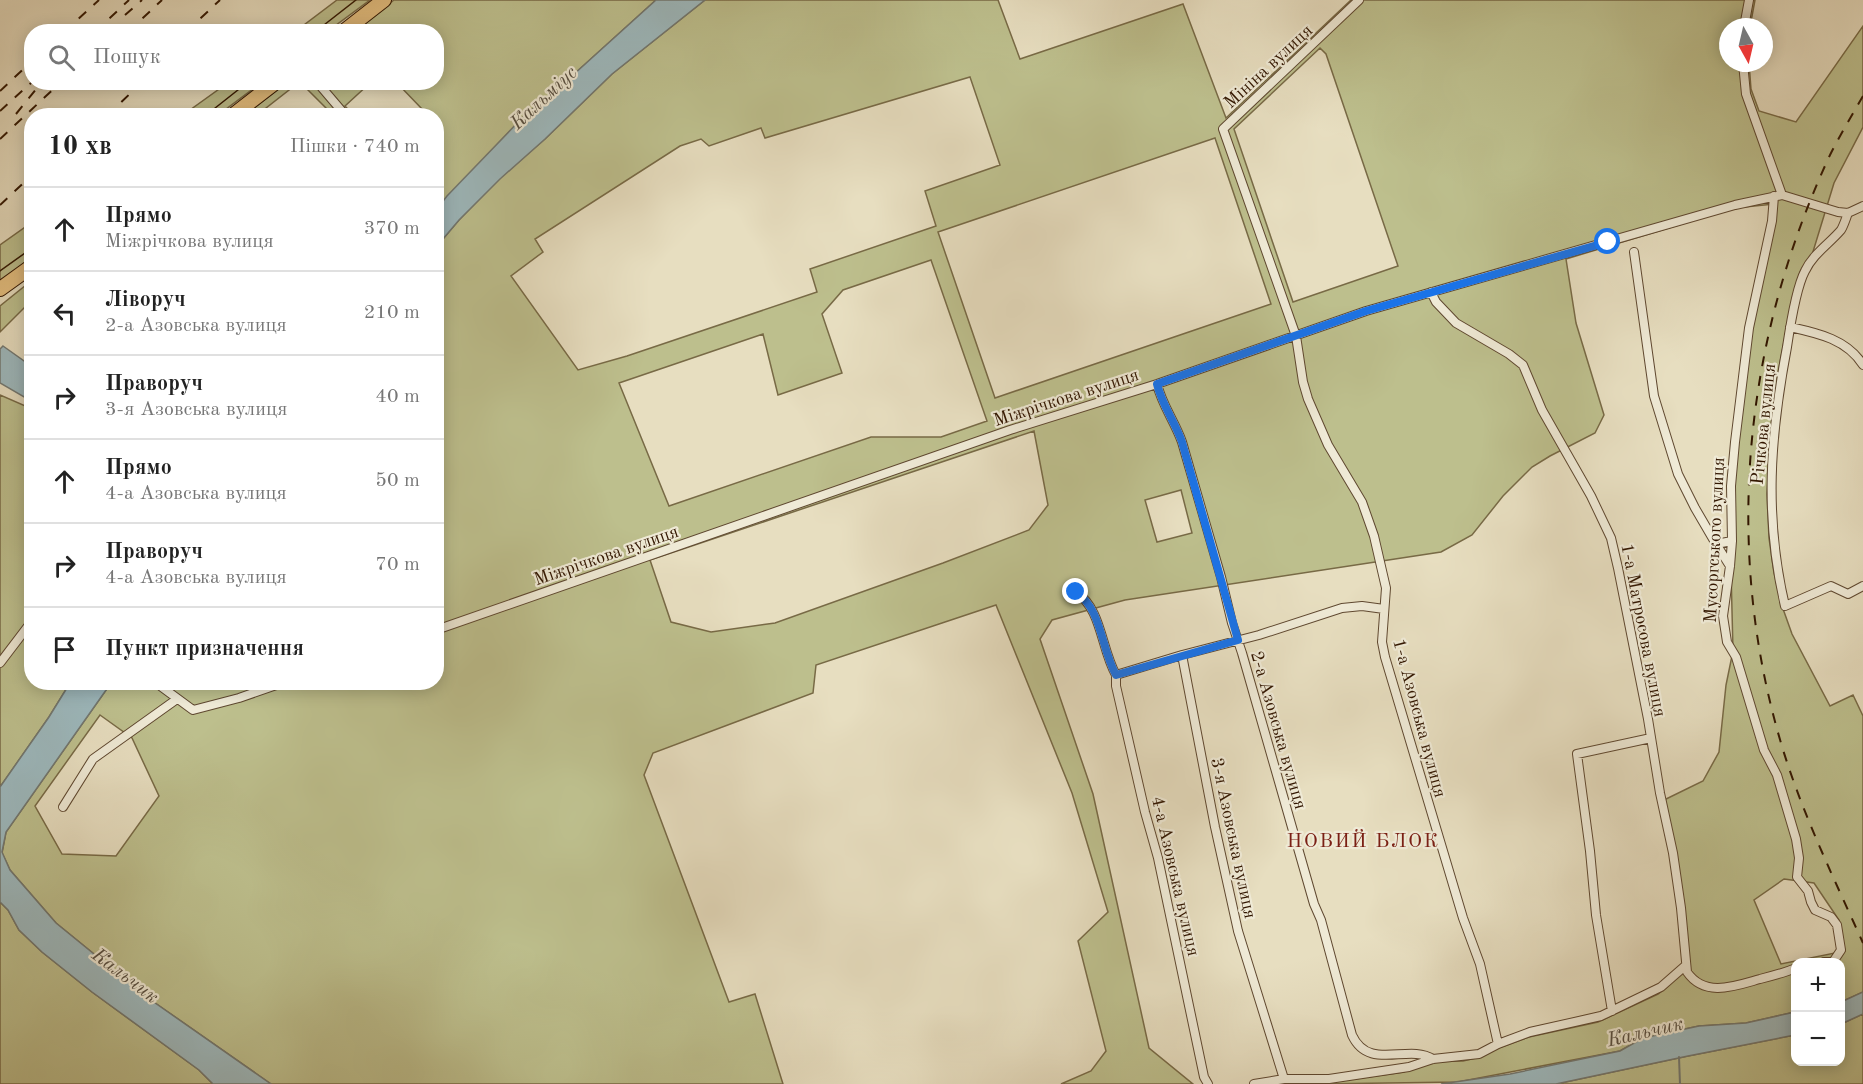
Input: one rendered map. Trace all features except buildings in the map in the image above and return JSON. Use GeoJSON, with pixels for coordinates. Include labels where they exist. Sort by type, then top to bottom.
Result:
{"type":"FeatureCollection","features":[{"type":"Feature","properties":{"kind":"highway"},"geometry":{"type":"LineString","coordinates":[[353,24],[384,0]]}},
{"type":"Feature","properties":{"kind":"highway"},"geometry":{"type":"LineString","coordinates":[[242,108],[266,90]]}},
{"type":"Feature","properties":{"kind":"highway"},"geometry":{"type":"LineString","coordinates":[[0,290],[24,272]]}},
{"type":"Feature","properties":{"kind":"street","name":"Мініна вулиця"},"geometry":{"type":"LineString","coordinates":[[1223,129],[1359,0]]}},
{"type":"Feature","properties":{"kind":"street"},"geometry":{"type":"LineString","coordinates":[[1746,18],[1749,0]]}},
{"type":"Feature","properties":{"kind":"street"},"geometry":{"type":"LineString","coordinates":[[1744,72],[1746,94],[1778,196],[1828,210],[1848,213],[1863,206]]}},
{"type":"Feature","properties":{"kind":"street"},"geometry":{"type":"LineString","coordinates":[[324,90],[339,108]]}},
{"type":"Feature","properties":{"kind":"street","name":"1-а Азовська вулиця"},"geometry":{"type":"LineString","coordinates":[[1223,129],[1296,336],[1303,382],[1318,425],[1362,502],[1374,536],[1386,588],[1382,642],[1385,657],[1463,918],[1480,964],[1498,1044]]}},
{"type":"Feature","properties":{"kind":"street","name":"Міжрічкова вулиця"},"geometry":{"type":"LineString","coordinates":[[444,627],[1010,430],[1157,384],[1366,311],[1735,205],[1778,196]]}},
{"type":"Feature","properties":{"kind":"street","name":"Мусоргського вулиця"},"geometry":{"type":"LineString","coordinates":[[1778,196],[1749,328],[1736,430],[1731,486],[1732,541],[1723,616],[1725,635],[1736,657],[1764,750],[1780,783],[1798,849],[1799,882],[1808,891],[1810,902],[1815,910],[1832,917],[1840,933],[1841,950],[1836,958]]}},
{"type":"Feature","properties":{"kind":"street","name":"Річкова вулиця"},"geometry":{"type":"LineString","coordinates":[[1848,213],[1842,228],[1811,260],[1804,272],[1790,327],[1778,395],[1770,494],[1778,573],[1785,606],[1831,586],[1848,594],[1863,586]]}},
{"type":"Feature","properties":{"kind":"street"},"geometry":{"type":"LineString","coordinates":[[1634,252],[1654,396],[1678,474],[1695,508],[1730,566]]}},
{"type":"Feature","properties":{"kind":"street","name":"1-а Матросова вулиця"},"geometry":{"type":"LineString","coordinates":[[1431,292],[1436,302],[1456,322],[1523,365],[1547,420],[1611,538],[1675,868],[1685,966]]}},
{"type":"Feature","properties":{"kind":"street"},"geometry":{"type":"LineString","coordinates":[[1790,327],[1822,335],[1847,346],[1863,365]]}},
{"type":"Feature","properties":{"kind":"street","name":"2-а Азовська вулиця"},"geometry":{"type":"LineString","coordinates":[[1157,384],[1160,397],[1177,426],[1182,442],[1288,818],[1321,920],[1354,1039],[1361,1048],[1374,1054],[1424,1056],[1433,1059]]}},
{"type":"Feature","properties":{"kind":"street"},"geometry":{"type":"LineString","coordinates":[[1716,544],[1732,541]]}},
{"type":"Feature","properties":{"kind":"street","name":"4-а Азовська вулиця"},"geometry":{"type":"LineString","coordinates":[[1076,592],[1084,597],[1092,609],[1116,675],[1116,686],[1158,858],[1204,1077],[1208,1084]]}},
{"type":"Feature","properties":{"kind":"street"},"geometry":{"type":"LineString","coordinates":[[1116,675],[1342,608],[1362,606],[1384,609]]}},
{"type":"Feature","properties":{"kind":"street"},"geometry":{"type":"LineString","coordinates":[[0,663],[24,632]]}},
{"type":"Feature","properties":{"kind":"street","name":"3-я Азовська вулиця"},"geometry":{"type":"LineString","coordinates":[[1182,656],[1238,931],[1284,1079]]}},
{"type":"Feature","properties":{"kind":"street"},"geometry":{"type":"LineString","coordinates":[[165,690],[192,710],[262,690]]}},
{"type":"Feature","properties":{"kind":"street"},"geometry":{"type":"LineString","coordinates":[[63,807],[93,759],[177,699]]}},
{"type":"Feature","properties":{"kind":"street"},"geometry":{"type":"LineString","coordinates":[[1612,1011],[1596,915],[1577,754],[1650,738]]}},
{"type":"Feature","properties":{"kind":"street"},"geometry":{"type":"LineString","coordinates":[[1254,1084],[1284,1079],[1319,1080],[1409,1067],[1433,1059],[1479,1054],[1530,1032],[1582,1022],[1612,1011],[1667,983],[1685,966],[1690,977],[1695,981],[1715,988],[1738,985],[1791,969]]}},
{"type":"Feature","properties":{"kind":"green space"},"geometry":{"type":"Polygon","coordinates":[[[337,0],[370,0],[337,24],[305,24],[337,0]]]}},
{"type":"Feature","properties":{"kind":"green space"},"geometry":{"type":"Polygon","coordinates":[[[394,0],[656,0],[524,116],[444,202],[444,108],[421,108],[404,90],[444,90],[444,24],[363,24],[394,0]]]}},
{"type":"Feature","properties":{"kind":"green space"},"geometry":{"type":"Polygon","coordinates":[[[705,0],[998,0],[1020,59],[1183,4],[1226,118],[1351,0],[1755,0],[1752,18],[1719,18],[1719,72],[1750,72],[1751,89],[1759,111],[1796,122],[1863,26],[1863,127],[1834,183],[1812,255],[1800,272],[1774,394],[1767,494],[1769,538],[1774,573],[1792,634],[1830,706],[1853,695],[1863,716],[1863,992],[1845,1000],[1845,958],[1811,958],[1845,951],[1839,920],[1814,883],[1784,879],[1754,900],[1781,964],[1791,962],[1791,1013],[1746,1023],[1699,1026],[1643,1038],[1620,1051],[1458,1082],[1318,1084],[1404,1072],[1420,1062],[1463,1061],[1480,1057],[1529,1037],[1598,1022],[1658,994],[1667,987],[1684,966],[1676,870],[1662,801],[1703,781],[1719,752],[1726,685],[1733,651],[1731,570],[1733,439],[1774,204],[1735,208],[1566,259],[1576,323],[1604,415],[1595,433],[1532,467],[1503,496],[1472,535],[1441,552],[1125,600],[1052,620],[1040,639],[1093,794],[1149,1048],[1193,1084],[1061,1084],[1091,1071],[1106,1051],[1078,941],[1108,912],[1072,793],[996,605],[816,665],[813,693],[653,753],[644,775],[729,1002],[755,994],[783,1084],[271,1084],[148,998],[56,923],[10,870],[2,853],[6,832],[106,690],[444,690],[444,238],[500,178],[545,139],[612,74],[705,0]],[[1320,48],[1234,129],[1293,302],[1398,266],[1326,54],[1320,48]],[[970,77],[765,138],[761,128],[709,146],[701,139],[680,146],[535,239],[543,252],[511,276],[578,370],[627,356],[817,292],[810,269],[936,226],[925,191],[1000,165],[970,77]],[[1215,138],[938,232],[995,398],[1271,304],[1215,138]],[[931,260],[843,290],[822,314],[842,373],[778,395],[763,334],[619,383],[669,506],[871,437],[941,437],[987,421],[931,260]],[[1034,431],[650,560],[671,622],[711,632],[775,623],[1029,530],[1048,505],[1034,431]],[[1181,490],[1145,500],[1157,542],[1192,533],[1181,490]],[[100,715],[35,806],[62,854],[116,856],[159,796],[132,738],[100,715]]]}},
{"type":"Feature","properties":{"kind":"green space"},"geometry":{"type":"Polygon","coordinates":[[[218,90],[252,90],[227,108],[193,108],[218,90]]]}},
{"type":"Feature","properties":{"kind":"green space"},"geometry":{"type":"Polygon","coordinates":[[[277,90],[289,90],[266,108],[254,108],[277,90]]]}},
{"type":"Feature","properties":{"kind":"green space"},"geometry":{"type":"Polygon","coordinates":[[[308,90],[362,90],[345,106],[347,108],[326,108],[308,90]]]}},
{"type":"Feature","properties":{"kind":"green space"},"geometry":{"type":"Polygon","coordinates":[[[24,228],[24,264],[0,283],[0,245],[24,228]]]}},
{"type":"Feature","properties":{"kind":"green space"},"geometry":{"type":"Polygon","coordinates":[[[24,287],[24,308],[0,332],[0,306],[24,287]]]}},
{"type":"Feature","properties":{"kind":"green space"},"geometry":{"type":"Polygon","coordinates":[[[0,395],[24,405],[24,690],[66,690],[0,787],[0,395]]]}},
{"type":"Feature","properties":{"kind":"green space"},"geometry":{"type":"Polygon","coordinates":[[[0,902],[8,910],[19,930],[42,952],[92,992],[199,1070],[213,1084],[0,1084],[0,902]]]}},
{"type":"Feature","properties":{"kind":"green space"},"geometry":{"type":"Polygon","coordinates":[[[1863,1014],[1863,1084],[1556,1084],[1791,1036],[1791,1066],[1845,1066],[1845,1022],[1863,1014]]]}},
{"type":"Feature","properties":{"kind":"water"},"geometry":{"type":"Polygon","coordinates":[[[656,0],[705,0],[612,74],[500,179],[444,238],[444,200],[447,196],[524,116],[656,0]]]}},
{"type":"Feature","properties":{"kind":"water"},"geometry":{"type":"Polygon","coordinates":[[[3,346],[24,361],[24,397],[0,383],[0,349],[3,346]]]}},
{"type":"Feature","properties":{"kind":"water"},"geometry":{"type":"Polygon","coordinates":[[[66,690],[106,690],[6,832],[2,852],[10,870],[56,923],[148,998],[271,1084],[213,1084],[199,1070],[92,992],[42,952],[19,930],[8,910],[0,902],[0,787],[66,690]]]}},
{"type":"Feature","properties":{"kind":"water"},"geometry":{"type":"Polygon","coordinates":[[[1863,992],[1863,1014],[1845,1022],[1845,1000],[1863,992]]]}},
{"type":"Feature","properties":{"kind":"water"},"geometry":{"type":"Polygon","coordinates":[[[1791,1013],[1791,1036],[1556,1084],[1441,1084],[1510,1074],[1620,1051],[1643,1038],[1699,1026],[1746,1023],[1791,1013]]]}},
{"type":"Feature","properties":{"kind":"waterway"},"geometry":{"type":"LineString","coordinates":[[1679,1057],[1680,1084]]}},
{"type":"Feature","properties":{"kind":"tram line"},"geometry":{"type":"LineString","coordinates":[[325,24],[356,0]]}},
{"type":"Feature","properties":{"kind":"tram line"},"geometry":{"type":"LineString","coordinates":[[215,108],[238,90]]}},
{"type":"Feature","properties":{"kind":"tram line"},"geometry":{"type":"LineString","coordinates":[[0,271],[24,254]]}},
{"type":"Feature","properties":{"kind":"railway"},"geometry":{"type":"LineString","coordinates":[[73,24],[99,0]]}},
{"type":"Feature","properties":{"kind":"railway"},"geometry":{"type":"LineString","coordinates":[[104,24],[129,0]]}},
{"type":"Feature","properties":{"kind":"railway"},"geometry":{"type":"LineString","coordinates":[[125,15],[142,0]]}},
{"type":"Feature","properties":{"kind":"railway"},"geometry":{"type":"LineString","coordinates":[[136,24],[162,0]]}},
{"type":"Feature","properties":{"kind":"railway"},"geometry":{"type":"LineString","coordinates":[[194,24],[220,0]]}},
{"type":"Feature","properties":{"kind":"railway"},"geometry":{"type":"LineString","coordinates":[[0,91],[24,68]]}},
{"type":"Feature","properties":{"kind":"railway"},"geometry":{"type":"LineString","coordinates":[[0,111],[24,89]]}},
{"type":"Feature","properties":{"kind":"railway"},"geometry":{"type":"LineString","coordinates":[[16,114],[36,90]]}},
{"type":"Feature","properties":{"kind":"railway"},"geometry":{"type":"LineString","coordinates":[[33,108],[52,90]]}},
{"type":"Feature","properties":{"kind":"railway"},"geometry":{"type":"LineString","coordinates":[[115,108],[134,90]]}},
{"type":"Feature","properties":{"kind":"railway"},"geometry":{"type":"LineString","coordinates":[[1863,96],[1830,155],[1801,223],[1779,294],[1762,365],[1752,438],[1748,510],[1751,584],[1761,657],[1777,729],[1805,811],[1863,943]]}},
{"type":"Feature","properties":{"kind":"railway"},"geometry":{"type":"LineString","coordinates":[[0,139],[24,117]]}},
{"type":"Feature","properties":{"kind":"railway"},"geometry":{"type":"LineString","coordinates":[[0,205],[24,182]]}},
{"type":"Feature","properties":{"kind":"district","name":"НОВИЙ БЛОК"},"geometry":{"type":"Point","coordinates":[1363,840]}},
{"type":"Feature","properties":{"kind":"route"},"geometry":{"type":"LineString","coordinates":[[1076,592],[1084,597],[1092,609],[1116,675],[1238,640],[1177,426],[1160,397],[1157,384],[1366,311],[1608,242]]}},
{"type":"Feature","properties":{"kind":"water label","name":"Кальміус"},"geometry":{"type":"Point","coordinates":[543,97]}},
{"type":"Feature","properties":{"kind":"water label","name":"Кальчик"},"geometry":{"type":"Point","coordinates":[126,975]}},
{"type":"Feature","properties":{"kind":"water label","name":"Кальчик"},"geometry":{"type":"Point","coordinates":[1645,1031]}}]}
